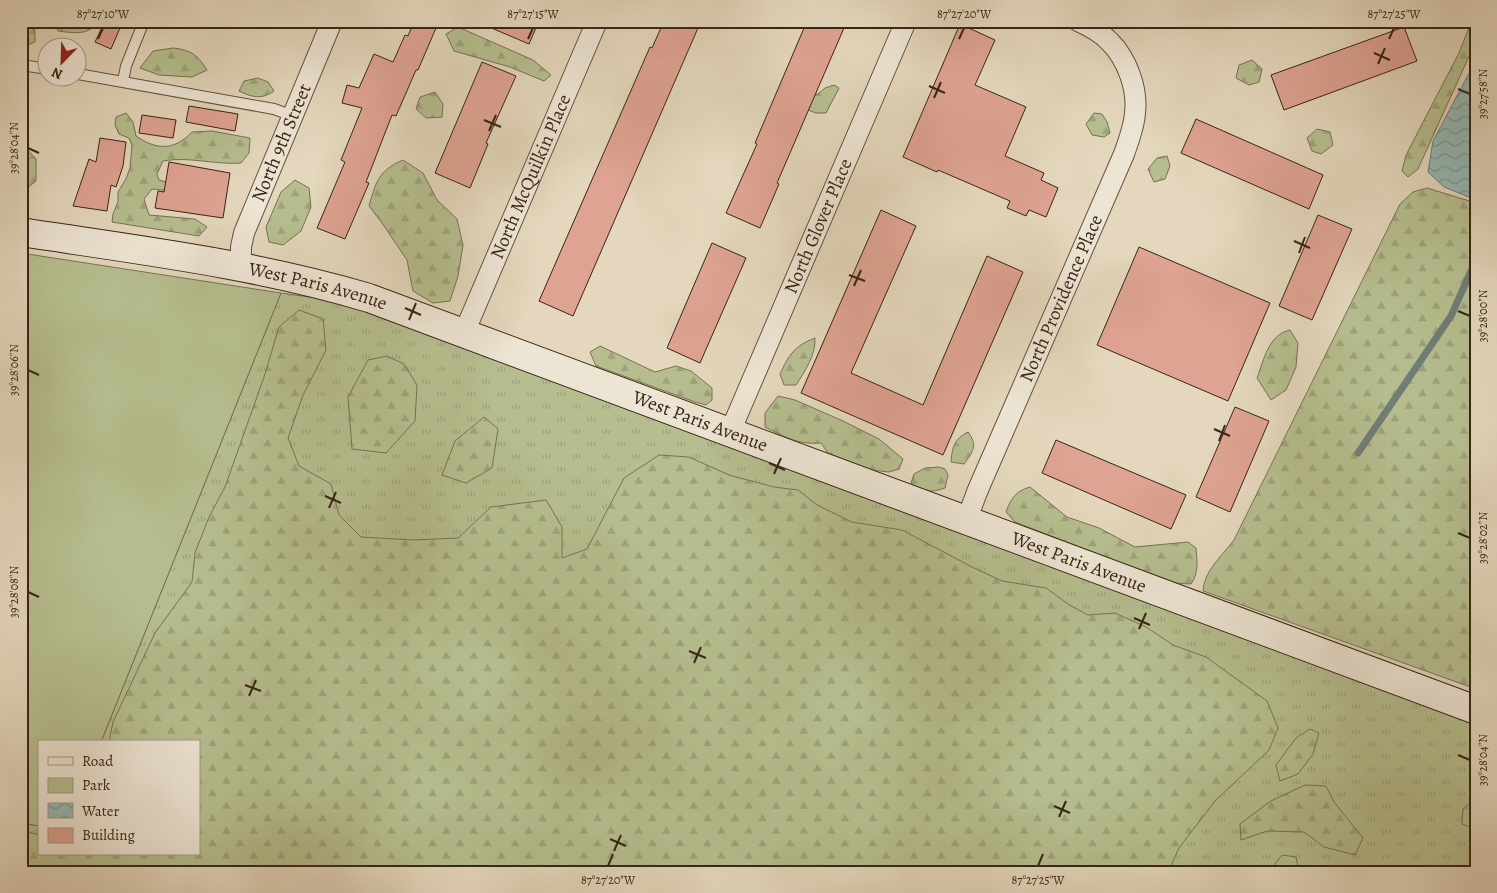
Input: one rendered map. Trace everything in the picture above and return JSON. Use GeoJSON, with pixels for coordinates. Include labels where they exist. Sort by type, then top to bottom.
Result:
{"type":"FeatureCollection","features":[{"type":"Feature","properties":{"kind":"main road","name":"West Paris Avenue"},"geometry":{"type":"LineString","coordinates":[[21,232],[241,267],[324,284],[369,298],[1476,710]]}},
{"type":"Feature","properties":{"kind":"street","name":"North 9th Street"},"geometry":{"type":"LineString","coordinates":[[241,267],[241,247],[244,233],[332,21]]}},
{"type":"Feature","properties":{"kind":"street","name":"North McQuilkin Place"},"geometry":{"type":"LineString","coordinates":[[464,333],[597,21]]}},
{"type":"Feature","properties":{"kind":"street","name":"North Glover Place"},"geometry":{"type":"LineString","coordinates":[[730,432],[906,21]]}},
{"type":"Feature","properties":{"kind":"street","name":"North Providence Place"},"geometry":{"type":"LineString","coordinates":[[967,519],[1124,154],[1132,130],[1136,112],[1135,93],[1123,58],[1110,41],[1078,21]]}},
{"type":"Feature","properties":{"kind":"lane"},"geometry":{"type":"LineString","coordinates":[[123,81],[126,66],[144,21]]}},
{"type":"Feature","properties":{"kind":"lane"},"geometry":{"type":"LineString","coordinates":[[21,66],[38,69]]}},
{"type":"Feature","properties":{"kind":"lane"},"geometry":{"type":"LineString","coordinates":[[88,76],[274,109],[293,116]]}},
{"type":"Feature","properties":{"kind":"green space"},"geometry":{"type":"Polygon","coordinates":[[[53,21],[99,21],[91,29],[75,33],[58,31],[53,21]]]}},
{"type":"Feature","properties":{"kind":"green space"},"geometry":{"type":"Polygon","coordinates":[[[1474,21],[1476,21],[1476,41],[1418,169],[1408,177],[1402,171],[1406,155],[1474,21]]]}},
{"type":"Feature","properties":{"kind":"green space"},"geometry":{"type":"Polygon","coordinates":[[[21,24],[35,30],[35,42],[21,48],[21,24]]]}},
{"type":"Feature","properties":{"kind":"green space"},"geometry":{"type":"Polygon","coordinates":[[[458,27],[533,60],[551,75],[544,81],[510,67],[454,51],[446,34],[458,27]]]}},
{"type":"Feature","properties":{"kind":"green space"},"geometry":{"type":"Polygon","coordinates":[[[173,48],[185,50],[193,54],[207,70],[192,77],[159,75],[140,68],[153,51],[173,48]]]}},
{"type":"Feature","properties":{"kind":"green space"},"geometry":{"type":"Polygon","coordinates":[[[1252,60],[1262,69],[1259,82],[1249,85],[1236,78],[1239,65],[1252,60]]]}},
{"type":"Feature","properties":{"kind":"green space"},"geometry":{"type":"Polygon","coordinates":[[[258,78],[268,82],[274,91],[265,96],[256,97],[239,91],[244,81],[258,78]]]}},
{"type":"Feature","properties":{"kind":"green space"},"geometry":{"type":"Polygon","coordinates":[[[834,85],[839,88],[826,113],[816,113],[803,108],[807,94],[818,94],[825,88],[834,85]]]}},
{"type":"Feature","properties":{"kind":"green space"},"geometry":{"type":"Polygon","coordinates":[[[435,92],[443,104],[442,117],[426,118],[416,109],[420,97],[435,92]]]}},
{"type":"Feature","properties":{"kind":"green space"},"geometry":{"type":"Polygon","coordinates":[[[126,113],[133,122],[136,136],[143,141],[158,146],[178,143],[192,132],[212,131],[250,138],[249,153],[241,163],[182,159],[163,161],[157,174],[159,180],[176,185],[191,193],[152,189],[144,199],[149,215],[195,219],[207,227],[199,236],[112,222],[118,202],[118,192],[130,168],[132,145],[129,138],[119,134],[115,125],[116,117],[126,113]]]}},
{"type":"Feature","properties":{"kind":"green space"},"geometry":{"type":"Polygon","coordinates":[[[1094,113],[1102,114],[1107,122],[1110,133],[1104,137],[1092,135],[1086,124],[1094,113]]]}},
{"type":"Feature","properties":{"kind":"green space"},"geometry":{"type":"Polygon","coordinates":[[[1317,129],[1330,132],[1333,145],[1321,154],[1312,151],[1307,138],[1317,129]]]}},
{"type":"Feature","properties":{"kind":"green space"},"geometry":{"type":"Polygon","coordinates":[[[21,146],[25,147],[36,159],[36,181],[21,193],[21,146]]]}},
{"type":"Feature","properties":{"kind":"green space"},"geometry":{"type":"Polygon","coordinates":[[[1167,156],[1170,166],[1165,179],[1154,182],[1148,169],[1157,158],[1167,156]]]}},
{"type":"Feature","properties":{"kind":"green space"},"geometry":{"type":"Polygon","coordinates":[[[403,160],[423,173],[437,200],[457,219],[463,245],[458,276],[450,301],[433,303],[413,291],[407,260],[369,206],[379,178],[388,168],[403,160]]]}},
{"type":"Feature","properties":{"kind":"green space"},"geometry":{"type":"Polygon","coordinates":[[[295,180],[309,188],[311,207],[301,231],[283,245],[269,242],[266,227],[281,192],[295,180]]]}},
{"type":"Feature","properties":{"kind":"green space"},"geometry":{"type":"Polygon","coordinates":[[[1427,188],[1476,203],[1476,689],[1203,591],[1210,570],[1234,540],[1400,204],[1413,192],[1427,188]]]}},
{"type":"Feature","properties":{"kind":"green space"},"geometry":{"type":"Polygon","coordinates":[[[21,253],[281,293],[102,740],[38,740],[38,826],[21,823],[21,253]]]}},
{"type":"Feature","properties":{"kind":"green space"},"geometry":{"type":"Polygon","coordinates":[[[281,293],[323,299],[359,309],[1476,723],[1476,872],[21,872],[21,823],[38,826],[38,856],[200,856],[200,740],[102,740],[281,293]]]}},
{"type":"Feature","properties":{"kind":"green space"},"geometry":{"type":"Polygon","coordinates":[[[299,310],[323,319],[326,350],[303,395],[288,438],[299,466],[331,484],[339,515],[361,537],[413,540],[458,538],[491,507],[546,500],[562,527],[562,558],[587,549],[624,478],[659,455],[689,457],[729,475],[774,487],[798,490],[817,505],[852,522],[902,530],[1002,581],[1046,588],[1068,604],[1088,615],[1115,613],[1146,627],[1173,645],[1206,657],[1267,701],[1278,728],[1269,750],[1215,801],[1179,848],[1168,872],[21,872],[21,830],[38,835],[38,856],[200,856],[200,740],[109,740],[113,722],[155,633],[192,582],[195,553],[209,517],[225,487],[264,377],[279,327],[299,310]]]}},
{"type":"Feature","properties":{"kind":"green space"},"geometry":{"type":"Polygon","coordinates":[[[1290,330],[1298,343],[1296,367],[1286,390],[1271,400],[1257,378],[1272,343],[1277,337],[1290,330]]]}},
{"type":"Feature","properties":{"kind":"green space"},"geometry":{"type":"Polygon","coordinates":[[[815,338],[812,357],[796,385],[784,385],[780,374],[789,356],[802,344],[815,338]]]}},
{"type":"Feature","properties":{"kind":"green space"},"geometry":{"type":"Polygon","coordinates":[[[600,346],[655,372],[676,366],[691,371],[712,388],[712,400],[706,405],[695,402],[596,366],[590,352],[600,346]]]}},
{"type":"Feature","properties":{"kind":"green space"},"geometry":{"type":"Polygon","coordinates":[[[387,356],[404,364],[417,385],[415,421],[386,453],[352,449],[348,397],[368,360],[387,356]]]}},
{"type":"Feature","properties":{"kind":"green space"},"geometry":{"type":"Polygon","coordinates":[[[778,396],[795,400],[879,439],[903,459],[899,469],[889,472],[871,470],[828,453],[821,443],[798,441],[765,427],[765,413],[778,396]]]}},
{"type":"Feature","properties":{"kind":"green space"},"geometry":{"type":"Polygon","coordinates":[[[484,417],[498,429],[492,468],[466,483],[442,475],[455,441],[484,417]]]}},
{"type":"Feature","properties":{"kind":"green space"},"geometry":{"type":"Polygon","coordinates":[[[968,432],[974,445],[970,456],[964,464],[951,462],[955,444],[968,432]]]}},
{"type":"Feature","properties":{"kind":"green space"},"geometry":{"type":"Polygon","coordinates":[[[939,467],[945,469],[948,475],[945,488],[927,491],[911,483],[914,474],[925,468],[939,467]]]}},
{"type":"Feature","properties":{"kind":"green space"},"geometry":{"type":"Polygon","coordinates":[[[1030,487],[1067,517],[1099,528],[1135,547],[1188,542],[1196,548],[1197,567],[1194,580],[1191,584],[1173,583],[1015,522],[1006,512],[1008,507],[1018,493],[1030,487]]]}},
{"type":"Feature","properties":{"kind":"green space"},"geometry":{"type":"Polygon","coordinates":[[[1310,729],[1319,733],[1313,754],[1298,774],[1280,781],[1276,765],[1296,738],[1310,729]]]}},
{"type":"Feature","properties":{"kind":"green space"},"geometry":{"type":"Polygon","coordinates":[[[1305,785],[1326,786],[1334,802],[1363,838],[1355,855],[1324,847],[1304,832],[1267,831],[1241,840],[1240,824],[1271,801],[1305,785]]]}},
{"type":"Feature","properties":{"kind":"green space"},"geometry":{"type":"Polygon","coordinates":[[[1476,798],[1476,829],[1462,824],[1463,809],[1476,798]]]}},
{"type":"Feature","properties":{"kind":"green space"},"geometry":{"type":"Polygon","coordinates":[[[1282,855],[1296,857],[1299,872],[1274,872],[1275,864],[1282,855]]]}},
{"type":"Feature","properties":{"kind":"water"},"geometry":{"type":"Polygon","coordinates":[[[1476,60],[1476,200],[1444,187],[1428,172],[1433,141],[1476,60]]]}},
{"type":"Feature","properties":{"kind":"building"},"geometry":{"type":"Polygon","coordinates":[[[105,21],[123,21],[111,49],[95,42],[105,21]]]}},
{"type":"Feature","properties":{"kind":"building"},"geometry":{"type":"Polygon","coordinates":[[[414,21],[439,21],[396,116],[392,115],[366,182],[369,183],[345,239],[317,228],[345,162],[341,160],[362,108],[342,103],[347,85],[359,88],[374,54],[393,62],[405,35],[408,36],[414,21]]]}},
{"type":"Feature","properties":{"kind":"building"},"geometry":{"type":"Polygon","coordinates":[[[475,21],[539,21],[529,44],[475,21]]]}},
{"type":"Feature","properties":{"kind":"building"},"geometry":{"type":"Polygon","coordinates":[[[664,21],[701,21],[573,316],[539,301],[650,47],[652,48],[664,21]]]}},
{"type":"Feature","properties":{"kind":"building"},"geometry":{"type":"Polygon","coordinates":[[[807,21],[847,21],[777,183],[779,184],[760,228],[726,213],[757,144],[755,143],[807,21]]]}},
{"type":"Feature","properties":{"kind":"building"},"geometry":{"type":"Polygon","coordinates":[[[960,24],[995,40],[975,85],[1026,107],[1005,156],[1044,173],[1041,180],[1058,188],[1046,217],[1029,210],[1026,216],[1007,208],[1010,201],[903,157],[960,24]]]}},
{"type":"Feature","properties":{"kind":"building"},"geometry":{"type":"Polygon","coordinates":[[[1404,27],[1417,61],[1284,110],[1271,75],[1404,27]]]}},
{"type":"Feature","properties":{"kind":"building"},"geometry":{"type":"Polygon","coordinates":[[[482,62],[516,76],[486,143],[488,144],[470,188],[435,173],[482,62]]]}},
{"type":"Feature","properties":{"kind":"building"},"geometry":{"type":"Polygon","coordinates":[[[189,106],[238,114],[235,131],[186,122],[189,106]]]}},
{"type":"Feature","properties":{"kind":"building"},"geometry":{"type":"Polygon","coordinates":[[[142,115],[176,120],[173,138],[139,133],[142,115]]]}},
{"type":"Feature","properties":{"kind":"building"},"geometry":{"type":"Polygon","coordinates":[[[1196,119],[1323,175],[1309,209],[1181,153],[1196,119]]]}},
{"type":"Feature","properties":{"kind":"building"},"geometry":{"type":"Polygon","coordinates":[[[100,138],[126,142],[123,166],[116,187],[111,185],[107,211],[73,206],[89,159],[96,162],[100,138]]]}},
{"type":"Feature","properties":{"kind":"building"},"geometry":{"type":"Polygon","coordinates":[[[169,162],[230,173],[223,218],[155,208],[158,191],[164,192],[169,162]]]}},
{"type":"Feature","properties":{"kind":"building"},"geometry":{"type":"Polygon","coordinates":[[[881,210],[916,226],[851,373],[923,405],[987,256],[1023,272],[943,455],[801,393],[881,210]]]}},
{"type":"Feature","properties":{"kind":"building"},"geometry":{"type":"Polygon","coordinates":[[[1318,215],[1352,229],[1312,320],[1279,306],[1318,215]]]}},
{"type":"Feature","properties":{"kind":"building"},"geometry":{"type":"Polygon","coordinates":[[[712,243],[746,258],[700,363],[667,348],[712,243]]]}},
{"type":"Feature","properties":{"kind":"building"},"geometry":{"type":"Polygon","coordinates":[[[1139,247],[1270,303],[1228,401],[1097,345],[1139,247]]]}},
{"type":"Feature","properties":{"kind":"building"},"geometry":{"type":"Polygon","coordinates":[[[1235,407],[1269,421],[1230,512],[1196,497],[1235,407]]]}},
{"type":"Feature","properties":{"kind":"building"},"geometry":{"type":"Polygon","coordinates":[[[1056,440],[1186,495],[1171,529],[1042,473],[1056,440]]]}},
{"type":"Feature","properties":{"kind":"waterway"},"geometry":{"type":"LineString","coordinates":[[1358,453],[1451,316],[1476,260]]}}]}
